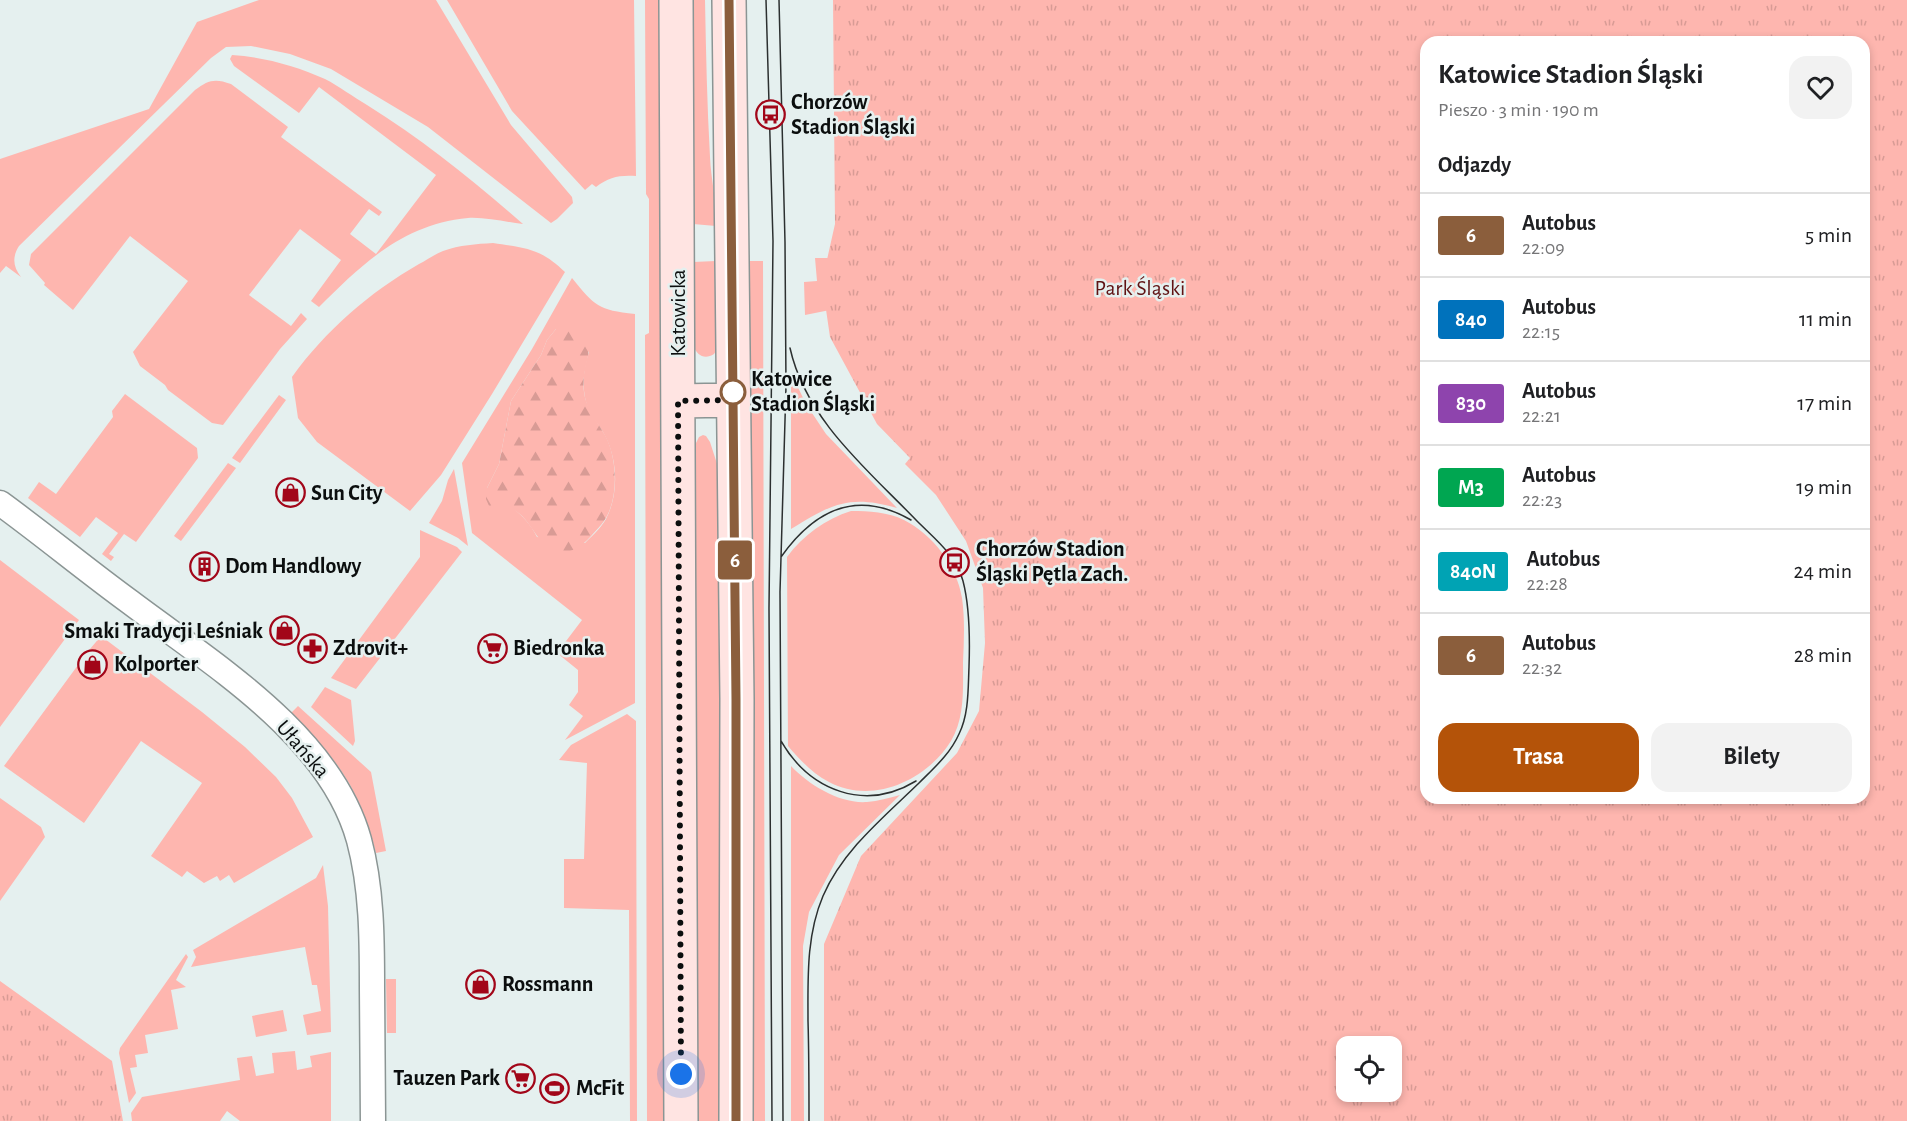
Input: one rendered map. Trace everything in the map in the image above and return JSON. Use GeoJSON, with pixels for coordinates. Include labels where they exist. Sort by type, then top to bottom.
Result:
{"type":"FeatureCollection","features":[{"type":"Feature","properties":{"kind":"main road","name":"Katowicka"},"geometry":{"type":"LineString","coordinates":[[676,0],[681,1121]]}},
{"type":"Feature","properties":{"kind":"main road"},"geometry":{"type":"LineString","coordinates":[[729,0],[736,687],[736,1121]]}},
{"type":"Feature","properties":{"kind":"main road"},"geometry":{"type":"LineString","coordinates":[[678,401],[733,400]]}},
{"type":"Feature","properties":{"kind":"street","name":"Ułańska"},"geometry":{"type":"LineString","coordinates":[[0,503],[255,698],[304,746],[339,792],[358,838],[369,893],[372,950],[373,1121]]}},
{"type":"Feature","properties":{"kind":"green space"},"geometry":{"type":"Polygon","coordinates":[[[259,0],[436,0],[511,125],[572,197],[573,203],[551,223],[428,127],[331,69],[290,54],[251,46],[226,47],[211,58],[19,246],[14,262],[21,277],[6,266],[0,273],[0,159],[149,109],[197,22],[259,0]]]}},
{"type":"Feature","properties":{"kind":"green space"},"geometry":{"type":"Polygon","coordinates":[[[447,0],[634,0],[636,176],[614,177],[596,187],[592,184],[585,190],[512,111],[447,0]]]}},
{"type":"Feature","properties":{"kind":"green space"},"geometry":{"type":"Polygon","coordinates":[[[645,0],[662,0],[666,1121],[647,1121],[645,335],[649,333],[649,199],[646,194],[645,0]]]}},
{"type":"Feature","properties":{"kind":"green space"},"geometry":{"type":"Polygon","coordinates":[[[691,0],[705,0],[709,137],[716,226],[693,224],[691,0]]]}},
{"type":"Feature","properties":{"kind":"green space","name":"Park Śląski"},"geometry":{"type":"Polygon","coordinates":[[[833,0],[1907,0],[1907,1121],[824,1121],[824,944],[861,856],[957,753],[979,711],[985,643],[983,588],[966,541],[936,495],[905,464],[910,458],[877,424],[830,337],[822,282],[835,224],[833,0]]]}},
{"type":"Feature","properties":{"kind":"green space"},"geometry":{"type":"Polygon","coordinates":[[[232,55],[280,63],[325,79],[388,118],[428,147],[523,224],[468,218],[424,228],[386,248],[352,275],[319,307],[311,301],[341,260],[300,229],[249,295],[291,326],[301,313],[307,319],[280,349],[223,425],[212,423],[168,390],[165,385],[140,366],[133,352],[188,281],[130,236],[73,310],[44,285],[45,283],[29,265],[31,254],[195,90],[212,81],[231,84],[288,127],[281,137],[382,212],[379,216],[369,209],[350,234],[376,254],[436,175],[319,87],[299,113],[234,66],[230,59],[232,55]]]}},
{"type":"Feature","properties":{"kind":"green space"},"geometry":{"type":"Polygon","coordinates":[[[493,243],[532,250],[548,258],[565,272],[441,475],[410,511],[317,442],[298,418],[292,377],[334,328],[366,300],[401,275],[443,251],[474,244],[493,243]]]}},
{"type":"Feature","properties":{"kind":"green space"},"geometry":{"type":"Polygon","coordinates":[[[815,258],[866,258],[845,307],[805,315],[804,282],[817,281],[815,258]]]}},
{"type":"Feature","properties":{"kind":"green space"},"geometry":{"type":"Polygon","coordinates":[[[716,261],[718,348],[711,356],[704,357],[693,345],[693,262],[716,261]]]}},
{"type":"Feature","properties":{"kind":"green space"},"geometry":{"type":"Polygon","coordinates":[[[747,261],[763,261],[765,1121],[751,1121],[747,261]]]}},
{"type":"Feature","properties":{"kind":"green space"},"geometry":{"type":"Polygon","coordinates":[[[572,278],[598,305],[613,311],[635,314],[635,703],[565,740],[583,716],[569,705],[578,692],[578,670],[557,653],[582,620],[472,533],[462,463],[532,349],[572,278]],[[556,329],[547,340],[541,355],[511,401],[499,464],[487,488],[515,510],[537,537],[585,543],[602,526],[613,499],[615,476],[612,454],[603,431],[591,415],[585,400],[584,375],[589,352],[556,329]]]}},
{"type":"Feature","properties":{"kind":"green space"},"geometry":{"type":"Polygon","coordinates":[[[573,321],[587,338],[589,346],[584,392],[589,408],[609,442],[615,487],[611,505],[601,525],[579,546],[570,551],[560,552],[551,550],[544,544],[520,514],[512,509],[506,511],[490,508],[486,499],[487,488],[499,464],[511,401],[541,355],[547,340],[556,329],[573,321]]]}},
{"type":"Feature","properties":{"kind":"green space"},"geometry":{"type":"Polygon","coordinates":[[[791,373],[806,404],[826,434],[897,508],[866,502],[841,504],[818,513],[791,529],[791,373]]]}},
{"type":"Feature","properties":{"kind":"green space"},"geometry":{"type":"Polygon","coordinates":[[[125,394],[197,448],[198,458],[136,542],[124,534],[109,554],[114,557],[111,561],[102,554],[118,533],[96,517],[80,537],[28,498],[39,482],[56,494],[113,417],[112,411],[125,394]]]}},
{"type":"Feature","properties":{"kind":"green space"},"geometry":{"type":"Polygon","coordinates":[[[279,395],[286,400],[240,463],[232,458],[279,395]]]}},
{"type":"Feature","properties":{"kind":"green space"},"geometry":{"type":"Polygon","coordinates":[[[703,435],[710,442],[720,473],[722,1121],[696,1121],[694,447],[699,437],[703,435]]]}},
{"type":"Feature","properties":{"kind":"green space"},"geometry":{"type":"Polygon","coordinates":[[[228,463],[236,468],[181,541],[174,536],[228,463]]]}},
{"type":"Feature","properties":{"kind":"green space"},"geometry":{"type":"Polygon","coordinates":[[[454,469],[468,546],[458,538],[429,523],[442,501],[454,469]]]}},
{"type":"Feature","properties":{"kind":"green space"},"geometry":{"type":"Polygon","coordinates":[[[851,511],[891,515],[915,526],[925,534],[942,553],[955,574],[963,606],[963,692],[956,732],[940,755],[927,768],[913,778],[880,790],[863,791],[829,782],[812,771],[788,746],[787,557],[816,529],[833,518],[851,511]]]}},
{"type":"Feature","properties":{"kind":"green space"},"geometry":{"type":"Polygon","coordinates":[[[420,530],[457,547],[462,552],[356,689],[331,678],[420,557],[420,530]]]}},
{"type":"Feature","properties":{"kind":"green space"},"geometry":{"type":"Polygon","coordinates":[[[0,560],[79,620],[0,727],[0,560]]]}},
{"type":"Feature","properties":{"kind":"green space"},"geometry":{"type":"Polygon","coordinates":[[[101,636],[245,747],[276,777],[292,798],[313,837],[234,883],[229,875],[220,881],[217,876],[204,883],[187,871],[182,877],[151,856],[202,783],[141,741],[84,823],[4,766],[78,665],[96,679],[108,664],[90,649],[101,636]]]}},
{"type":"Feature","properties":{"kind":"green space"},"geometry":{"type":"Polygon","coordinates":[[[325,687],[351,700],[355,741],[353,746],[311,707],[325,687]]]}},
{"type":"Feature","properties":{"kind":"green space"},"geometry":{"type":"Polygon","coordinates":[[[298,706],[371,772],[386,851],[376,853],[370,830],[345,776],[321,745],[291,713],[298,706]]]}},
{"type":"Feature","properties":{"kind":"green space"},"geometry":{"type":"Polygon","coordinates":[[[627,714],[636,721],[637,1121],[630,1121],[629,910],[564,908],[564,859],[584,859],[587,763],[559,760],[571,745],[627,714]]]}},
{"type":"Feature","properties":{"kind":"green space"},"geometry":{"type":"Polygon","coordinates":[[[791,766],[816,786],[846,800],[867,802],[900,795],[839,855],[809,912],[803,946],[804,1121],[791,1121],[791,766]]]}},
{"type":"Feature","properties":{"kind":"green space"},"geometry":{"type":"Polygon","coordinates":[[[0,798],[41,827],[45,837],[0,901],[0,798]]]}},
{"type":"Feature","properties":{"kind":"green space"},"geometry":{"type":"Polygon","coordinates":[[[323,865],[328,906],[331,1032],[307,1035],[303,1015],[321,1011],[317,985],[312,985],[305,947],[191,967],[196,957],[193,950],[316,878],[323,865]]]}},
{"type":"Feature","properties":{"kind":"green space"},"geometry":{"type":"Polygon","coordinates":[[[186,954],[188,957],[176,980],[186,987],[171,990],[178,1029],[145,1035],[148,1053],[135,1055],[137,1067],[130,1068],[136,1093],[129,1103],[120,1048],[186,954]]]}},
{"type":"Feature","properties":{"kind":"green space"},"geometry":{"type":"Polygon","coordinates":[[[386,979],[396,979],[396,1033],[387,1033],[386,979]]]}},
{"type":"Feature","properties":{"kind":"green space"},"geometry":{"type":"Polygon","coordinates":[[[0,981],[112,1061],[123,1121],[0,1121],[0,981]]]}},
{"type":"Feature","properties":{"kind":"green space"},"geometry":{"type":"Polygon","coordinates":[[[283,1010],[287,1031],[256,1037],[252,1016],[283,1010]]]}},
{"type":"Feature","properties":{"kind":"green space"},"geometry":{"type":"Polygon","coordinates":[[[295,1051],[297,1070],[312,1067],[310,1056],[331,1052],[331,1121],[240,1121],[227,1111],[220,1121],[132,1121],[131,1113],[142,1097],[240,1080],[237,1058],[252,1056],[256,1076],[274,1073],[272,1053],[295,1051]]]}},
{"type":"Feature","properties":{"kind":"tram line"},"geometry":{"type":"LineString","coordinates":[[766,0],[773,241],[769,608],[772,1121]]}},
{"type":"Feature","properties":{"kind":"tram line"},"geometry":{"type":"LineString","coordinates":[[779,0],[786,386],[780,592],[783,1121]]}},
{"type":"Feature","properties":{"kind":"tram line"},"geometry":{"type":"LineString","coordinates":[[790,348],[798,374],[824,421],[860,463],[938,541],[955,563],[965,591],[969,635],[966,710],[955,741],[936,766],[853,849],[831,879],[817,911],[813,926],[808,974],[809,1121]]}},
{"type":"Feature","properties":{"kind":"tram line"},"geometry":{"type":"LineString","coordinates":[[781,557],[808,527],[838,509],[855,505],[873,506],[911,520]]}},
{"type":"Feature","properties":{"kind":"tram line"},"geometry":{"type":"LineString","coordinates":[[781,741],[807,773],[823,784],[840,791],[859,795],[877,795],[897,790],[916,781]]}},
{"type":"Feature","properties":{"kind":"bus line","name":"6"},"geometry":{"type":"LineString","coordinates":[[729,0],[736,568],[736,1121]]}},
{"type":"Feature","properties":{"kind":"place","name":"Chorzów Stadion Śląski"},"geometry":{"type":"Point","coordinates":[770,115]}},
{"type":"Feature","properties":{"kind":"place","name":"Katowice Stadion Śląski"},"geometry":{"type":"Point","coordinates":[733,392]}},
{"type":"Feature","properties":{"kind":"place","name":"Sun City"},"geometry":{"type":"Point","coordinates":[290,493]}},
{"type":"Feature","properties":{"kind":"place","name":"Chorzów Stadion Śląski Pętla Zach."},"geometry":{"type":"Point","coordinates":[955,562]}},
{"type":"Feature","properties":{"kind":"place","name":"Dom Handlowy"},"geometry":{"type":"Point","coordinates":[204,566]}},
{"type":"Feature","properties":{"kind":"place","name":"Smaki Tradycji Leśniak"},"geometry":{"type":"Point","coordinates":[284,631]}},
{"type":"Feature","properties":{"kind":"place","name":"Zdrovit+"},"geometry":{"type":"Point","coordinates":[312,648]}},
{"type":"Feature","properties":{"kind":"place","name":"Biedronka"},"geometry":{"type":"Point","coordinates":[492,648]}},
{"type":"Feature","properties":{"kind":"place","name":"Kolporter"},"geometry":{"type":"Point","coordinates":[93,664]}},
{"type":"Feature","properties":{"kind":"place","name":"Rossmann"},"geometry":{"type":"Point","coordinates":[481,984]}},
{"type":"Feature","properties":{"kind":"place","name":"Tauzen Park"},"geometry":{"type":"Point","coordinates":[521,1078]}},
{"type":"Feature","properties":{"kind":"place","name":"McFit"},"geometry":{"type":"Point","coordinates":[555,1088]}},
{"type":"Feature","properties":{"kind":"route"},"geometry":{"type":"LineString","coordinates":[[681,1074],[678,401],[733,400],[733,392]]}}]}
